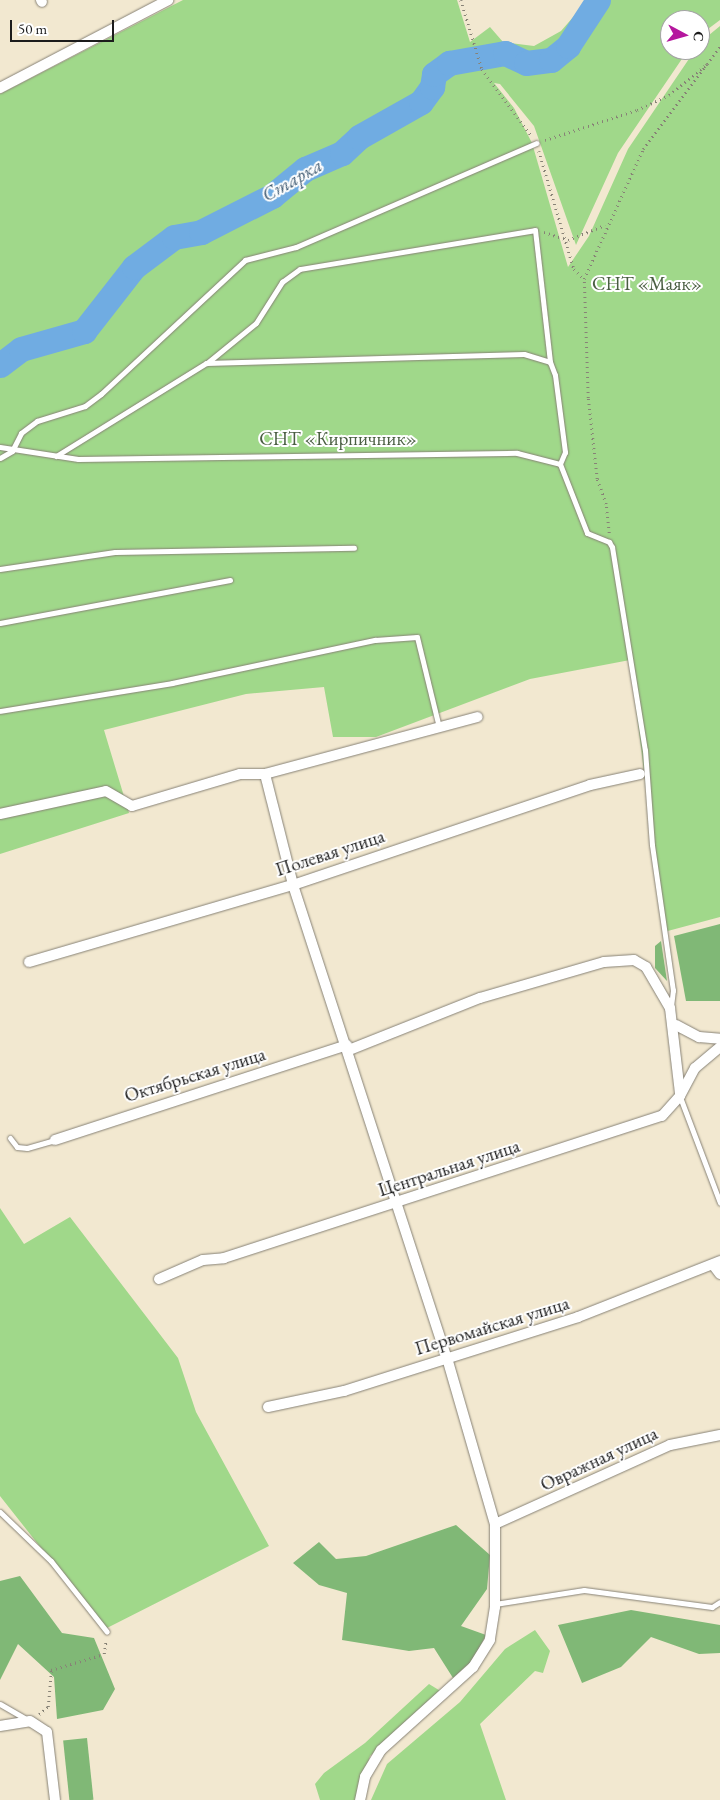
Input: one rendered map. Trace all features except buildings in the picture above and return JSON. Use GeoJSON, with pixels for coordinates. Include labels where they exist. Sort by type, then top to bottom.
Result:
{"type":"FeatureCollection","features":[{"type":"Feature","properties":{"kind":"street"},"geometry":{"type":"LineString","coordinates":[[0,88],[168,0]]}},
{"type":"Feature","properties":{"kind":"street"},"geometry":{"type":"LineString","coordinates":[[0,814],[106,791],[132,806],[240,774],[265,774],[477,716]]}},
{"type":"Feature","properties":{"kind":"street","name":"Полевая улица"},"geometry":{"type":"LineString","coordinates":[[28,962],[293,885],[590,785],[644,773]]}},
{"type":"Feature","properties":{"kind":"street"},"geometry":{"type":"LineString","coordinates":[[265,774],[293,885],[348,1047],[447,1358],[495,1524],[495,1604],[490,1640],[482,1654],[455,1684],[381,1750],[365,1777],[360,1800]]}},
{"type":"Feature","properties":{"kind":"street","name":"Октябрьская улица"},"geometry":{"type":"LineString","coordinates":[[55,1140],[348,1047],[480,998],[604,962],[634,960],[646,967],[670,1008]]}},
{"type":"Feature","properties":{"kind":"street"},"geometry":{"type":"LineString","coordinates":[[670,1008],[676,1025],[680,1096]]}},
{"type":"Feature","properties":{"kind":"street"},"geometry":{"type":"LineString","coordinates":[[676,1025],[699,1037],[720,1039]]}},
{"type":"Feature","properties":{"kind":"street","name":"Центральная улица"},"geometry":{"type":"LineString","coordinates":[[159,1278],[203,1260],[224,1258],[662,1116],[680,1096],[695,1068],[720,1047]]}},
{"type":"Feature","properties":{"kind":"street","name":"Первомайская улица"},"geometry":{"type":"LineString","coordinates":[[268,1408],[344,1391],[578,1317],[718,1267]]}},
{"type":"Feature","properties":{"kind":"street","name":"Овражная улица"},"geometry":{"type":"LineString","coordinates":[[495,1524],[670,1444],[720,1435]]}},
{"type":"Feature","properties":{"kind":"street"},"geometry":{"type":"LineString","coordinates":[[0,1726],[30,1721],[46,1732],[55,1800]]}},
{"type":"Feature","properties":{"kind":"lane"},"geometry":{"type":"LineString","coordinates":[[0,458],[12,451],[21,433],[37,421],[85,406],[101,394],[245,260],[296,247],[536,143]]}},
{"type":"Feature","properties":{"kind":"lane"},"geometry":{"type":"LineString","coordinates":[[55,456],[206,363],[256,324],[282,282],[300,269],[535,230],[550,362],[565,452],[560,464],[588,533],[609,542],[644,773],[673,990],[670,1008]]}},
{"type":"Feature","properties":{"kind":"lane"},"geometry":{"type":"LineString","coordinates":[[206,363],[524,354],[550,362]]}},
{"type":"Feature","properties":{"kind":"lane"},"geometry":{"type":"LineString","coordinates":[[0,448],[55,456],[228,460],[517,453],[560,464]]}},
{"type":"Feature","properties":{"kind":"lane"},"geometry":{"type":"LineString","coordinates":[[0,570],[115,552],[354,548]]}},
{"type":"Feature","properties":{"kind":"lane"},"geometry":{"type":"LineString","coordinates":[[0,622],[230,580]]}},
{"type":"Feature","properties":{"kind":"lane"},"geometry":{"type":"LineString","coordinates":[[0,711],[172,683],[375,640],[417,637],[439,727]]}},
{"type":"Feature","properties":{"kind":"lane"},"geometry":{"type":"LineString","coordinates":[[680,1096],[720,1203]]}},
{"type":"Feature","properties":{"kind":"lane"},"geometry":{"type":"LineString","coordinates":[[10,1138],[17,1147],[27,1148],[55,1140]]}},
{"type":"Feature","properties":{"kind":"lane"},"geometry":{"type":"LineString","coordinates":[[0,1512],[51,1561],[106,1632]]}},
{"type":"Feature","properties":{"kind":"lane"},"geometry":{"type":"LineString","coordinates":[[495,1604],[584,1590],[712,1607],[720,1602]]}},
{"type":"Feature","properties":{"kind":"lane"},"geometry":{"type":"LineString","coordinates":[[0,1704],[30,1721]]}},
{"type":"Feature","properties":{"kind":"path"},"geometry":{"type":"LineString","coordinates":[[461,0],[472,27],[472,47],[482,69],[536,143],[568,240],[574,269],[584,279]]}},
{"type":"Feature","properties":{"kind":"path"},"geometry":{"type":"LineString","coordinates":[[609,542],[588,398],[584,279],[606,225],[643,149],[720,46]]}},
{"type":"Feature","properties":{"kind":"path"},"geometry":{"type":"LineString","coordinates":[[536,143],[637,110],[669,95],[707,64]]}},
{"type":"Feature","properties":{"kind":"path"},"geometry":{"type":"LineString","coordinates":[[535,230],[568,240],[606,225]]}},
{"type":"Feature","properties":{"kind":"path"},"geometry":{"type":"LineString","coordinates":[[30,1721],[48,1707],[51,1670],[104,1654],[106,1632]]}},
{"type":"Feature","properties":{"kind":"green space","name":"СНТ «Кирпичник»"},"geometry":{"type":"Polygon","coordinates":[[[183,0],[457,0],[470,42],[490,27],[503,42],[534,46],[561,31],[588,0],[720,0],[720,20],[710,28],[710,10],[660,10],[660,60],[681,60],[618,153],[576,245],[534,126],[500,84],[494,83],[514,108],[532,143],[568,267],[589,236],[628,149],[688,60],[710,60],[710,34],[720,26],[720,917],[664,932],[630,660],[530,679],[376,737],[333,737],[324,687],[246,694],[104,730],[129,813],[0,854],[0,365],[21,349],[84,331],[134,267],[174,237],[201,232],[272,196],[305,169],[342,153],[359,137],[405,111],[357,135],[338,152],[304,166],[271,193],[200,229],[174,233],[131,265],[83,328],[20,346],[0,361],[0,94],[183,0]]]}},
{"type":"Feature","properties":{"kind":"green space"},"geometry":{"type":"Polygon","coordinates":[[[720,924],[720,1001],[686,1001],[674,936],[720,924]]]}},
{"type":"Feature","properties":{"kind":"green space"},"geometry":{"type":"Polygon","coordinates":[[[661,941],[667,981],[655,968],[655,946],[661,941]]]}},
{"type":"Feature","properties":{"kind":"green space"},"geometry":{"type":"Polygon","coordinates":[[[0,1208],[24,1244],[70,1217],[178,1358],[196,1412],[269,1546],[105,1629],[0,1496],[0,1208]]]}},
{"type":"Feature","properties":{"kind":"green space"},"geometry":{"type":"Polygon","coordinates":[[[456,1525],[490,1555],[487,1589],[461,1626],[486,1635],[474,1659],[453,1678],[434,1648],[409,1651],[342,1640],[347,1593],[319,1585],[293,1563],[319,1542],[336,1559],[366,1556],[456,1525]]]}},
{"type":"Feature","properties":{"kind":"green space"},"geometry":{"type":"Polygon","coordinates":[[[20,1576],[62,1633],[94,1638],[115,1689],[103,1710],[57,1719],[54,1677],[18,1644],[0,1680],[0,1581],[20,1576]]]}},
{"type":"Feature","properties":{"kind":"green space"},"geometry":{"type":"Polygon","coordinates":[[[631,1610],[720,1625],[720,1653],[699,1654],[651,1637],[621,1667],[582,1683],[558,1625],[631,1610]]]}},
{"type":"Feature","properties":{"kind":"green space"},"geometry":{"type":"Polygon","coordinates":[[[535,1630],[550,1651],[543,1673],[535,1671],[480,1724],[506,1800],[371,1800],[387,1764],[460,1702],[505,1649],[535,1630]]]}},
{"type":"Feature","properties":{"kind":"green space"},"geometry":{"type":"Polygon","coordinates":[[[429,1684],[442,1692],[370,1756],[357,1800],[320,1800],[315,1784],[324,1773],[365,1743],[429,1684]]]}},
{"type":"Feature","properties":{"kind":"green space"},"geometry":{"type":"Polygon","coordinates":[[[87,1738],[93,1800],[69,1800],[63,1741],[87,1738]]]}},
{"type":"Feature","properties":{"kind":"waterway","name":"Старка"},"geometry":{"type":"LineString","coordinates":[[0,365],[21,349],[84,331],[134,267],[174,237],[201,232],[272,196],[305,169],[342,153],[359,137],[421,102],[432,87],[434,74],[449,63],[505,53],[526,63],[551,60],[568,46],[598,0]]}},
{"type":"Feature","properties":{"kind":"park label","name":"СНТ «Маяк»"},"geometry":{"type":"Point","coordinates":[647,284]}}]}
